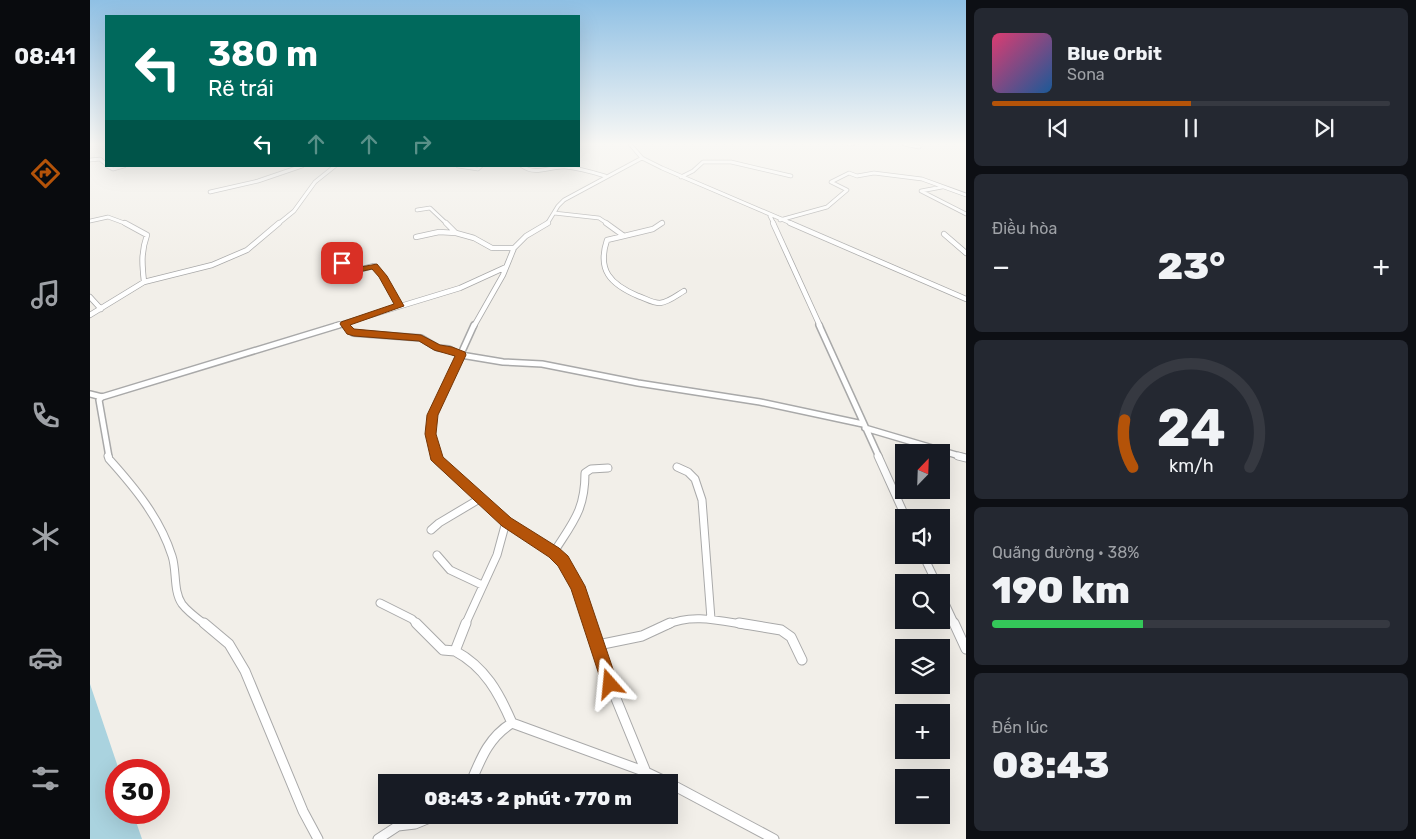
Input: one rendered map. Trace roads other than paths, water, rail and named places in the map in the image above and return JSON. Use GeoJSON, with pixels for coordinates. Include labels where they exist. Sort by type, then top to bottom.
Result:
{"type":"FeatureCollection","features":[{"type":"Feature","properties":{"kind":"street"},"geometry":{"type":"LineString","coordinates":[[210,192],[247,183]]}},
{"type":"Feature","properties":{"kind":"street"},"geometry":{"type":"LineString","coordinates":[[90,315],[144,282],[212,265],[247,250],[294,211],[314,183]]}},
{"type":"Feature","properties":{"kind":"street"},"geometry":{"type":"LineString","coordinates":[[596,183],[564,200],[558,206],[547,225],[526,236],[514,248],[503,275],[482,309],[432,415],[430,434],[437,460],[506,522],[554,552],[567,567],[578,586],[615,698],[646,772]]}},
{"type":"Feature","properties":{"kind":"street"},"geometry":{"type":"LineString","coordinates":[[695,183],[966,299]]}},
{"type":"Feature","properties":{"kind":"street"},"geometry":{"type":"LineString","coordinates":[[780,220],[829,206],[848,190],[833,183]]}},
{"type":"Feature","properties":{"kind":"street"},"geometry":{"type":"LineString","coordinates":[[930,183],[966,195]]}},
{"type":"Feature","properties":{"kind":"street"},"geometry":{"type":"LineString","coordinates":[[942,187],[921,190],[966,214]]}},
{"type":"Feature","properties":{"kind":"street"},"geometry":{"type":"LineString","coordinates":[[417,210],[430,208],[456,233]]}},
{"type":"Feature","properties":{"kind":"street"},"geometry":{"type":"LineString","coordinates":[[554,212],[600,218],[624,236]]}},
{"type":"Feature","properties":{"kind":"street"},"geometry":{"type":"LineString","coordinates":[[770,216],[902,509]]}},
{"type":"Feature","properties":{"kind":"street"},"geometry":{"type":"LineString","coordinates":[[90,221],[105,217],[116,217],[132,228],[147,234],[141,254],[144,282]]}},
{"type":"Feature","properties":{"kind":"street"},"geometry":{"type":"LineString","coordinates":[[662,223],[653,229],[608,240],[603,251],[604,266],[612,282],[638,296],[658,303],[664,302],[684,291]]}},
{"type":"Feature","properties":{"kind":"street"},"geometry":{"type":"LineString","coordinates":[[416,237],[440,232],[456,233],[474,238],[492,248],[514,248]]}},
{"type":"Feature","properties":{"kind":"street"},"geometry":{"type":"LineString","coordinates":[[944,234],[966,253]]}},
{"type":"Feature","properties":{"kind":"street"},"geometry":{"type":"LineString","coordinates":[[329,249],[350,270],[354,271],[374,266],[383,276],[399,306]]}},
{"type":"Feature","properties":{"kind":"street"},"geometry":{"type":"LineString","coordinates":[[90,394],[102,397],[344,324],[460,288],[506,267]]}},
{"type":"Feature","properties":{"kind":"street"},"geometry":{"type":"LineString","coordinates":[[90,297],[100,308]]}},
{"type":"Feature","properties":{"kind":"street"},"geometry":{"type":"LineString","coordinates":[[344,324],[353,333],[421,338],[438,348],[449,349],[461,355],[503,362],[542,364],[638,383],[767,403],[864,426],[966,458]]}},
{"type":"Feature","properties":{"kind":"street"},"geometry":{"type":"LineString","coordinates":[[102,397],[99,400],[109,459],[138,491],[154,517],[174,563],[178,598],[183,606],[229,644],[245,671],[303,811],[318,839]]}},
{"type":"Feature","properties":{"kind":"street"},"geometry":{"type":"LineString","coordinates":[[677,467],[694,477],[700,491],[711,620]]}},
{"type":"Feature","properties":{"kind":"street"},"geometry":{"type":"LineString","coordinates":[[554,552],[581,508],[585,494],[584,473],[591,469],[608,468]]}},
{"type":"Feature","properties":{"kind":"street"},"geometry":{"type":"LineString","coordinates":[[431,530],[439,523],[481,498]]}},
{"type":"Feature","properties":{"kind":"street"},"geometry":{"type":"LineString","coordinates":[[455,651],[482,585],[497,555],[506,522]]}},
{"type":"Feature","properties":{"kind":"street"},"geometry":{"type":"LineString","coordinates":[[437,555],[442,563],[448,567],[482,585]]}},
{"type":"Feature","properties":{"kind":"street"},"geometry":{"type":"LineString","coordinates":[[380,603],[412,619],[443,650],[455,651],[471,660],[490,680],[512,723],[650,774]]}},
{"type":"Feature","properties":{"kind":"street"},"geometry":{"type":"LineString","coordinates":[[950,614],[966,649]]}},
{"type":"Feature","properties":{"kind":"street"},"geometry":{"type":"LineString","coordinates":[[598,645],[642,636],[677,620],[711,620],[781,630],[791,637],[802,660]]}},
{"type":"Feature","properties":{"kind":"street"},"geometry":{"type":"LineString","coordinates":[[474,774],[488,743],[498,732],[512,723]]}},
{"type":"Feature","properties":{"kind":"street"},"geometry":{"type":"LineString","coordinates":[[678,788],[769,838]]}},
{"type":"Feature","properties":{"kind":"street"},"geometry":{"type":"LineString","coordinates":[[378,839],[398,826],[415,824]]}},
{"type":"Feature","properties":{"kind":"water"},"geometry":{"type":"Polygon","coordinates":[[[90,684],[115,759],[105,759],[105,824],[137,824],[142,839],[90,839],[90,684]]]}}]}
